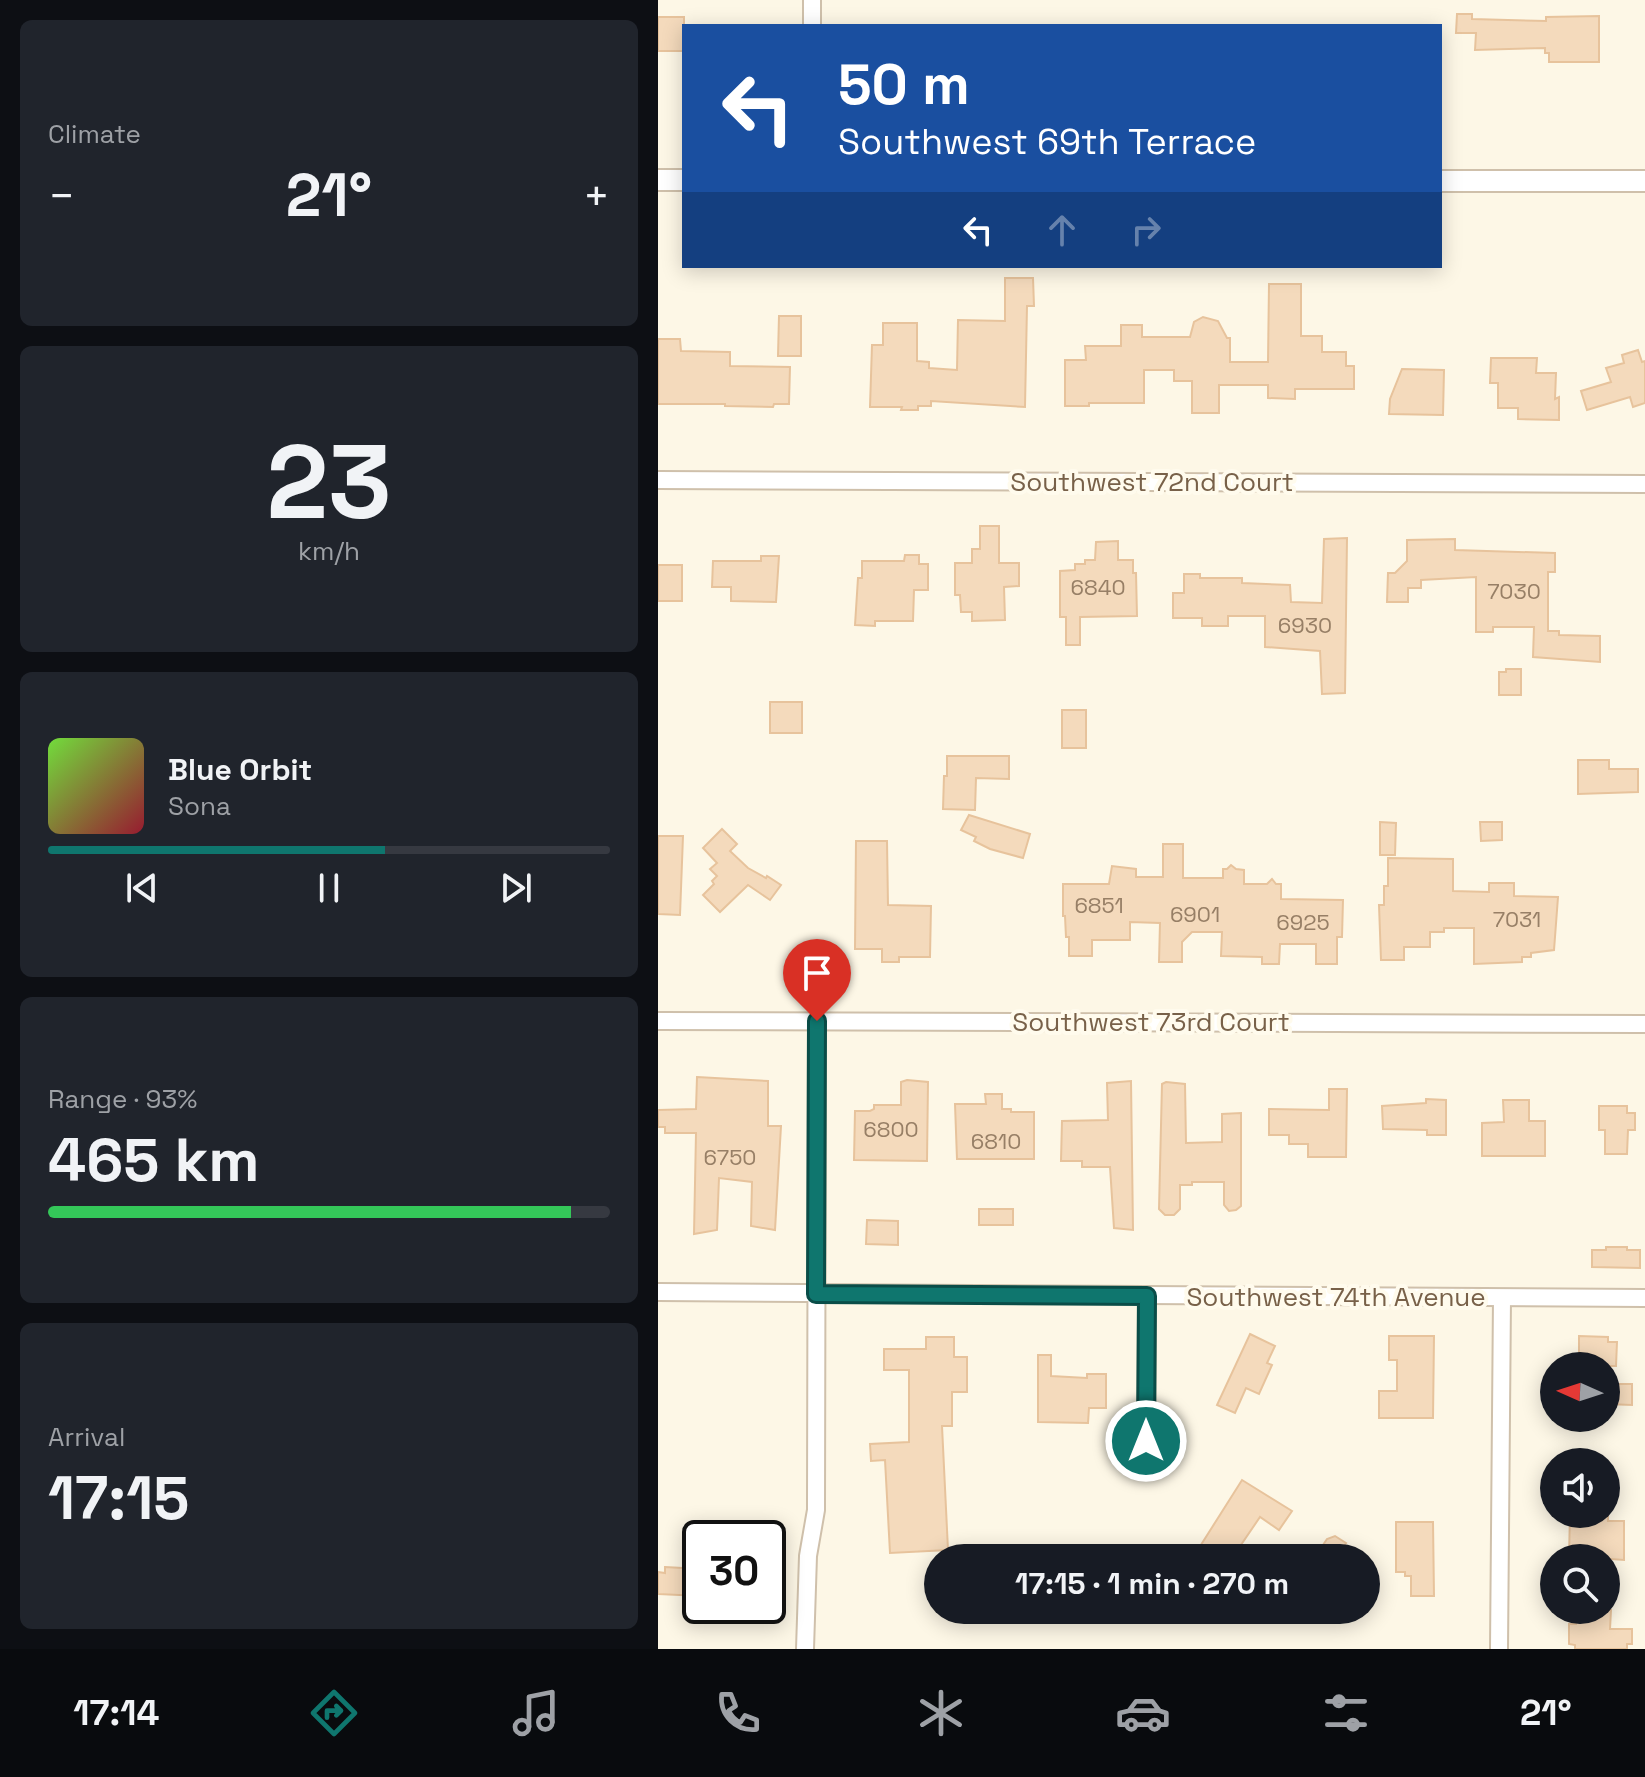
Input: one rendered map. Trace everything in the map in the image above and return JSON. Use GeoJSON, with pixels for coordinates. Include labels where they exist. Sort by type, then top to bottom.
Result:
{"type":"FeatureCollection","features":[{"type":"Feature","properties":{"kind":"street"},"geometry":{"type":"LineString","coordinates":[[812,0],[812,24]]}},
{"type":"Feature","properties":{"kind":"street"},"geometry":{"type":"LineString","coordinates":[[658,180],[682,180]]}},
{"type":"Feature","properties":{"kind":"street"},"geometry":{"type":"LineString","coordinates":[[1442,181],[1645,181]]}},
{"type":"Feature","properties":{"kind":"street","name":"Southwest 72nd Court"},"geometry":{"type":"LineString","coordinates":[[658,480],[1645,484]]}},
{"type":"Feature","properties":{"kind":"street","name":"Southwest 73rd Court"},"geometry":{"type":"LineString","coordinates":[[658,1021],[1645,1024]]}},
{"type":"Feature","properties":{"kind":"street"},"geometry":{"type":"LineString","coordinates":[[805,1649],[808,1556],[816,1510],[817,1021]]}},
{"type":"Feature","properties":{"kind":"street"},"geometry":{"type":"LineString","coordinates":[[658,1292],[816,1294]]}},
{"type":"Feature","properties":{"kind":"street","name":"Southwest 74th Avenue"},"geometry":{"type":"LineString","coordinates":[[816,1294],[1645,1298]]}},
{"type":"Feature","properties":{"kind":"street"},"geometry":{"type":"LineString","coordinates":[[1146,1464],[1147,1296]]}},
{"type":"Feature","properties":{"kind":"street"},"geometry":{"type":"LineString","coordinates":[[1499,1649],[1502,1298]]}},
{"type":"Feature","properties":{"kind":"building"},"geometry":{"type":"Polygon","coordinates":[[[1457,14],[1472,14],[1472,19],[1546,21],[1546,17],[1599,16],[1599,62],[1549,62],[1549,53],[1545,53],[1545,48],[1475,50],[1476,33],[1456,33],[1457,14]]]}},
{"type":"Feature","properties":{"kind":"building"},"geometry":{"type":"Polygon","coordinates":[[[658,17],[684,17],[682,51],[658,51],[658,17]]]}},
{"type":"Feature","properties":{"kind":"building"},"geometry":{"type":"Polygon","coordinates":[[[1005,278],[1033,278],[1034,306],[1027,306],[1025,407],[931,401],[931,406],[918,406],[918,410],[870,407],[872,345],[883,345],[883,323],[917,323],[917,361],[929,362],[929,368],[957,370],[958,320],[1005,321],[1005,278]]]}},
{"type":"Feature","properties":{"kind":"building"},"geometry":{"type":"Polygon","coordinates":[[[1269,284],[1301,284],[1301,336],[1322,336],[1322,352],[1346,352],[1346,366],[1354,366],[1354,389],[1295,389],[1295,399],[1268,398],[1268,385],[1219,385],[1219,413],[1192,413],[1192,381],[1174,381],[1174,370],[1144,370],[1144,403],[1065,406],[1065,360],[1086,360],[1085,346],[1121,346],[1121,325],[1142,325],[1142,337],[1190,337],[1194,322],[1203,317],[1218,321],[1227,338],[1230,338],[1230,362],[1268,362],[1269,284]]]}},
{"type":"Feature","properties":{"kind":"building"},"geometry":{"type":"Polygon","coordinates":[[[779,316],[801,316],[801,356],[778,356],[779,316]]]}},
{"type":"Feature","properties":{"kind":"building"},"geometry":{"type":"Polygon","coordinates":[[[658,339],[680,339],[681,351],[730,352],[730,366],[790,367],[789,404],[774,404],[773,407],[658,404],[658,339]]]}},
{"type":"Feature","properties":{"kind":"building"},"geometry":{"type":"Polygon","coordinates":[[[1638,350],[1642,362],[1645,361],[1645,403],[1633,407],[1630,397],[1587,410],[1581,391],[1611,382],[1606,368],[1624,363],[1622,355],[1638,350]]]}},
{"type":"Feature","properties":{"kind":"building"},"geometry":{"type":"Polygon","coordinates":[[[1491,358],[1537,358],[1536,373],[1556,373],[1555,399],[1559,397],[1559,420],[1518,419],[1518,408],[1498,408],[1498,383],[1490,383],[1491,358]]]}},
{"type":"Feature","properties":{"kind":"building"},"geometry":{"type":"Polygon","coordinates":[[[1402,369],[1444,370],[1443,415],[1389,414],[1390,399],[1402,369]]]}},
{"type":"Feature","properties":{"kind":"building"},"geometry":{"type":"Polygon","coordinates":[[[980,526],[999,526],[999,563],[1019,563],[1019,586],[1004,587],[1005,620],[972,621],[972,612],[961,612],[960,595],[955,595],[955,563],[972,563],[972,549],[980,549],[980,526]]]}},
{"type":"Feature","properties":{"kind":"building"},"geometry":{"type":"Polygon","coordinates":[[[1347,538],[1345,693],[1322,694],[1320,651],[1265,647],[1265,616],[1228,616],[1228,626],[1202,626],[1202,618],[1173,618],[1173,593],[1184,593],[1184,574],[1200,574],[1200,578],[1242,578],[1242,583],[1290,585],[1291,602],[1322,603],[1324,539],[1347,538]]]}},
{"type":"Feature","properties":{"kind":"building"},"geometry":{"type":"Polygon","coordinates":[[[1455,539],[1455,550],[1555,553],[1555,572],[1548,572],[1548,631],[1559,631],[1559,635],[1600,636],[1600,662],[1533,657],[1534,627],[1493,627],[1493,632],[1476,632],[1476,577],[1421,580],[1421,588],[1408,588],[1408,602],[1387,602],[1388,573],[1395,573],[1407,561],[1407,540],[1455,539]]]}},
{"type":"Feature","properties":{"kind":"building"},"geometry":{"type":"Polygon","coordinates":[[[1118,541],[1118,560],[1133,560],[1137,616],[1080,617],[1080,645],[1066,645],[1066,617],[1060,617],[1060,571],[1075,570],[1075,564],[1095,560],[1096,542],[1118,541]]]}},
{"type":"Feature","properties":{"kind":"building"},"geometry":{"type":"Polygon","coordinates":[[[905,555],[919,555],[919,564],[928,564],[928,590],[914,590],[913,621],[875,621],[875,626],[855,625],[862,561],[904,561],[905,555]]]}},
{"type":"Feature","properties":{"kind":"building"},"geometry":{"type":"Polygon","coordinates":[[[761,556],[779,556],[776,602],[731,601],[731,587],[712,587],[713,561],[761,561],[761,556]]]}},
{"type":"Feature","properties":{"kind":"building"},"geometry":{"type":"Polygon","coordinates":[[[658,565],[682,565],[682,601],[658,601],[658,565]]]}},
{"type":"Feature","properties":{"kind":"building"},"geometry":{"type":"Polygon","coordinates":[[[1506,669],[1521,669],[1521,695],[1499,695],[1499,672],[1506,672],[1506,669]]]}},
{"type":"Feature","properties":{"kind":"building"},"geometry":{"type":"Polygon","coordinates":[[[770,702],[802,702],[802,733],[770,733],[770,702]]]}},
{"type":"Feature","properties":{"kind":"building"},"geometry":{"type":"Polygon","coordinates":[[[1062,710],[1086,710],[1086,748],[1062,748],[1062,710]]]}},
{"type":"Feature","properties":{"kind":"building"},"geometry":{"type":"Polygon","coordinates":[[[947,756],[1009,756],[1009,779],[976,778],[975,810],[943,809],[947,756]]]}},
{"type":"Feature","properties":{"kind":"building"},"geometry":{"type":"Polygon","coordinates":[[[1578,760],[1609,760],[1609,769],[1638,769],[1638,792],[1578,794],[1578,760]]]}},
{"type":"Feature","properties":{"kind":"building"},"geometry":{"type":"Polygon","coordinates":[[[969,815],[1030,834],[1023,858],[974,841],[976,837],[961,830],[969,815]]]}},
{"type":"Feature","properties":{"kind":"building"},"geometry":{"type":"Polygon","coordinates":[[[1380,822],[1396,823],[1395,855],[1380,855],[1380,822]]]}},
{"type":"Feature","properties":{"kind":"building"},"geometry":{"type":"Polygon","coordinates":[[[1480,822],[1502,822],[1502,840],[1481,841],[1480,822]]]}},
{"type":"Feature","properties":{"kind":"building"},"geometry":{"type":"Polygon","coordinates":[[[722,829],[737,844],[730,851],[748,868],[781,885],[770,900],[748,885],[720,912],[703,895],[714,884],[712,881],[717,876],[710,869],[717,863],[703,848],[722,829]]]}},
{"type":"Feature","properties":{"kind":"building"},"geometry":{"type":"Polygon","coordinates":[[[658,836],[683,836],[680,915],[658,914],[658,836]]]}},
{"type":"Feature","properties":{"kind":"building"},"geometry":{"type":"Polygon","coordinates":[[[856,841],[887,841],[888,905],[931,906],[930,957],[899,957],[899,962],[882,962],[882,949],[855,949],[856,841]]]}},
{"type":"Feature","properties":{"kind":"building"},"geometry":{"type":"Polygon","coordinates":[[[1163,844],[1183,844],[1183,878],[1223,878],[1223,869],[1231,865],[1244,870],[1244,884],[1267,884],[1272,879],[1276,884],[1281,884],[1281,899],[1343,900],[1342,937],[1337,937],[1337,964],[1316,964],[1316,944],[1280,944],[1279,964],[1262,964],[1262,957],[1221,956],[1222,932],[1192,932],[1182,942],[1182,962],[1159,962],[1160,923],[1130,922],[1130,940],[1092,940],[1092,956],[1069,956],[1069,937],[1066,937],[1063,916],[1063,884],[1109,884],[1112,866],[1136,869],[1136,877],[1163,877],[1163,844]]]}},
{"type":"Feature","properties":{"kind":"building"},"geometry":{"type":"Polygon","coordinates":[[[1388,858],[1453,859],[1453,891],[1489,892],[1489,883],[1514,883],[1514,896],[1558,897],[1554,950],[1531,953],[1531,957],[1522,957],[1522,962],[1474,964],[1474,928],[1444,928],[1444,932],[1430,932],[1430,947],[1404,947],[1404,960],[1381,960],[1379,905],[1384,905],[1384,886],[1388,886],[1388,858]]]}},
{"type":"Feature","properties":{"kind":"building"},"geometry":{"type":"Polygon","coordinates":[[[697,1077],[768,1081],[768,1126],[781,1126],[775,1230],[751,1226],[752,1182],[719,1178],[717,1230],[694,1234],[696,1133],[665,1133],[665,1127],[658,1127],[658,1110],[696,1109],[697,1077]]]}},
{"type":"Feature","properties":{"kind":"building"},"geometry":{"type":"Polygon","coordinates":[[[1131,1081],[1133,1230],[1114,1228],[1110,1167],[1082,1167],[1082,1161],[1061,1161],[1062,1121],[1108,1120],[1107,1083],[1131,1081]]]}},
{"type":"Feature","properties":{"kind":"building"},"geometry":{"type":"Polygon","coordinates":[[[901,1082],[928,1082],[927,1161],[854,1160],[855,1111],[870,1111],[874,1105],[901,1105],[901,1082]]]}},
{"type":"Feature","properties":{"kind":"building"},"geometry":{"type":"Polygon","coordinates":[[[1162,1084],[1185,1084],[1186,1143],[1222,1142],[1222,1114],[1241,1113],[1241,1206],[1236,1210],[1229,1211],[1224,1205],[1224,1182],[1180,1185],[1180,1209],[1174,1215],[1165,1215],[1159,1209],[1162,1084]]]}},
{"type":"Feature","properties":{"kind":"building"},"geometry":{"type":"Polygon","coordinates":[[[1329,1089],[1347,1089],[1346,1157],[1308,1157],[1308,1144],[1289,1144],[1289,1135],[1269,1135],[1269,1109],[1329,1110],[1329,1089]]]}},
{"type":"Feature","properties":{"kind":"building"},"geometry":{"type":"Polygon","coordinates":[[[985,1094],[1002,1094],[1002,1109],[1034,1112],[1034,1159],[957,1159],[955,1104],[986,1104],[985,1094]]]}},
{"type":"Feature","properties":{"kind":"building"},"geometry":{"type":"Polygon","coordinates":[[[1426,1099],[1446,1100],[1446,1135],[1427,1135],[1427,1130],[1383,1129],[1382,1106],[1426,1103],[1426,1099]]]}},
{"type":"Feature","properties":{"kind":"building"},"geometry":{"type":"Polygon","coordinates":[[[1503,1100],[1529,1100],[1529,1121],[1545,1121],[1545,1156],[1482,1156],[1482,1123],[1504,1122],[1503,1100]]]}},
{"type":"Feature","properties":{"kind":"building"},"geometry":{"type":"Polygon","coordinates":[[[1599,1106],[1627,1106],[1627,1113],[1635,1113],[1635,1130],[1628,1130],[1627,1154],[1605,1154],[1605,1130],[1599,1130],[1599,1106]]]}},
{"type":"Feature","properties":{"kind":"building"},"geometry":{"type":"Polygon","coordinates":[[[979,1209],[1013,1209],[1013,1225],[979,1225],[979,1209]]]}},
{"type":"Feature","properties":{"kind":"building"},"geometry":{"type":"Polygon","coordinates":[[[867,1220],[898,1221],[898,1245],[866,1244],[867,1220]]]}},
{"type":"Feature","properties":{"kind":"building"},"geometry":{"type":"Polygon","coordinates":[[[1606,1247],[1640,1250],[1640,1268],[1592,1267],[1592,1250],[1606,1250],[1606,1247]]]}},
{"type":"Feature","properties":{"kind":"building"},"geometry":{"type":"Polygon","coordinates":[[[1250,1334],[1275,1346],[1267,1363],[1272,1365],[1259,1394],[1246,1388],[1235,1413],[1217,1405],[1250,1334]]]}},
{"type":"Feature","properties":{"kind":"building"},"geometry":{"type":"Polygon","coordinates":[[[1389,1336],[1434,1336],[1433,1418],[1379,1418],[1379,1391],[1397,1391],[1397,1360],[1389,1360],[1389,1336]]]}},
{"type":"Feature","properties":{"kind":"building"},"geometry":{"type":"Polygon","coordinates":[[[1579,1336],[1608,1337],[1608,1342],[1617,1342],[1617,1352],[1579,1352],[1579,1336]]]}},
{"type":"Feature","properties":{"kind":"building"},"geometry":{"type":"Polygon","coordinates":[[[926,1337],[954,1337],[954,1357],[967,1357],[967,1392],[952,1392],[952,1426],[942,1426],[948,1544],[924,1544],[924,1551],[890,1553],[885,1460],[871,1461],[870,1444],[909,1442],[909,1370],[884,1370],[884,1349],[926,1349],[926,1337]]]}},
{"type":"Feature","properties":{"kind":"building"},"geometry":{"type":"Polygon","coordinates":[[[1038,1355],[1051,1355],[1051,1376],[1087,1378],[1087,1374],[1106,1374],[1106,1408],[1089,1408],[1088,1423],[1038,1422],[1038,1355]]]}},
{"type":"Feature","properties":{"kind":"building"},"geometry":{"type":"Polygon","coordinates":[[[1620,1384],[1632,1384],[1632,1405],[1620,1405],[1620,1384]]]}},
{"type":"Feature","properties":{"kind":"building"},"geometry":{"type":"Polygon","coordinates":[[[1242,1480],[1292,1511],[1279,1530],[1260,1517],[1242,1544],[1202,1544],[1242,1480]]]}},
{"type":"Feature","properties":{"kind":"building"},"geometry":{"type":"Polygon","coordinates":[[[1620,1521],[1624,1521],[1624,1560],[1620,1560],[1620,1544],[1569,1544],[1570,1528],[1620,1528],[1620,1521]]]}},
{"type":"Feature","properties":{"kind":"building"},"geometry":{"type":"Polygon","coordinates":[[[1396,1522],[1433,1522],[1434,1596],[1411,1596],[1411,1576],[1396,1572],[1396,1522]]]}},
{"type":"Feature","properties":{"kind":"building"},"geometry":{"type":"Polygon","coordinates":[[[1335,1536],[1346,1543],[1324,1544],[1335,1536]]]}},
{"type":"Feature","properties":{"kind":"building"},"geometry":{"type":"Polygon","coordinates":[[[665,1567],[682,1568],[682,1595],[658,1594],[658,1572],[665,1573],[665,1567]]]}},
{"type":"Feature","properties":{"kind":"building"},"geometry":{"type":"Polygon","coordinates":[[[1569,1624],[1610,1624],[1610,1629],[1632,1629],[1632,1644],[1627,1644],[1627,1649],[1575,1649],[1575,1645],[1569,1644],[1569,1624]]]}},
{"type":"Feature","properties":{"kind":"route"},"geometry":{"type":"LineString","coordinates":[[817,1021],[816,1294],[1147,1296],[1146,1441]]}}]}
